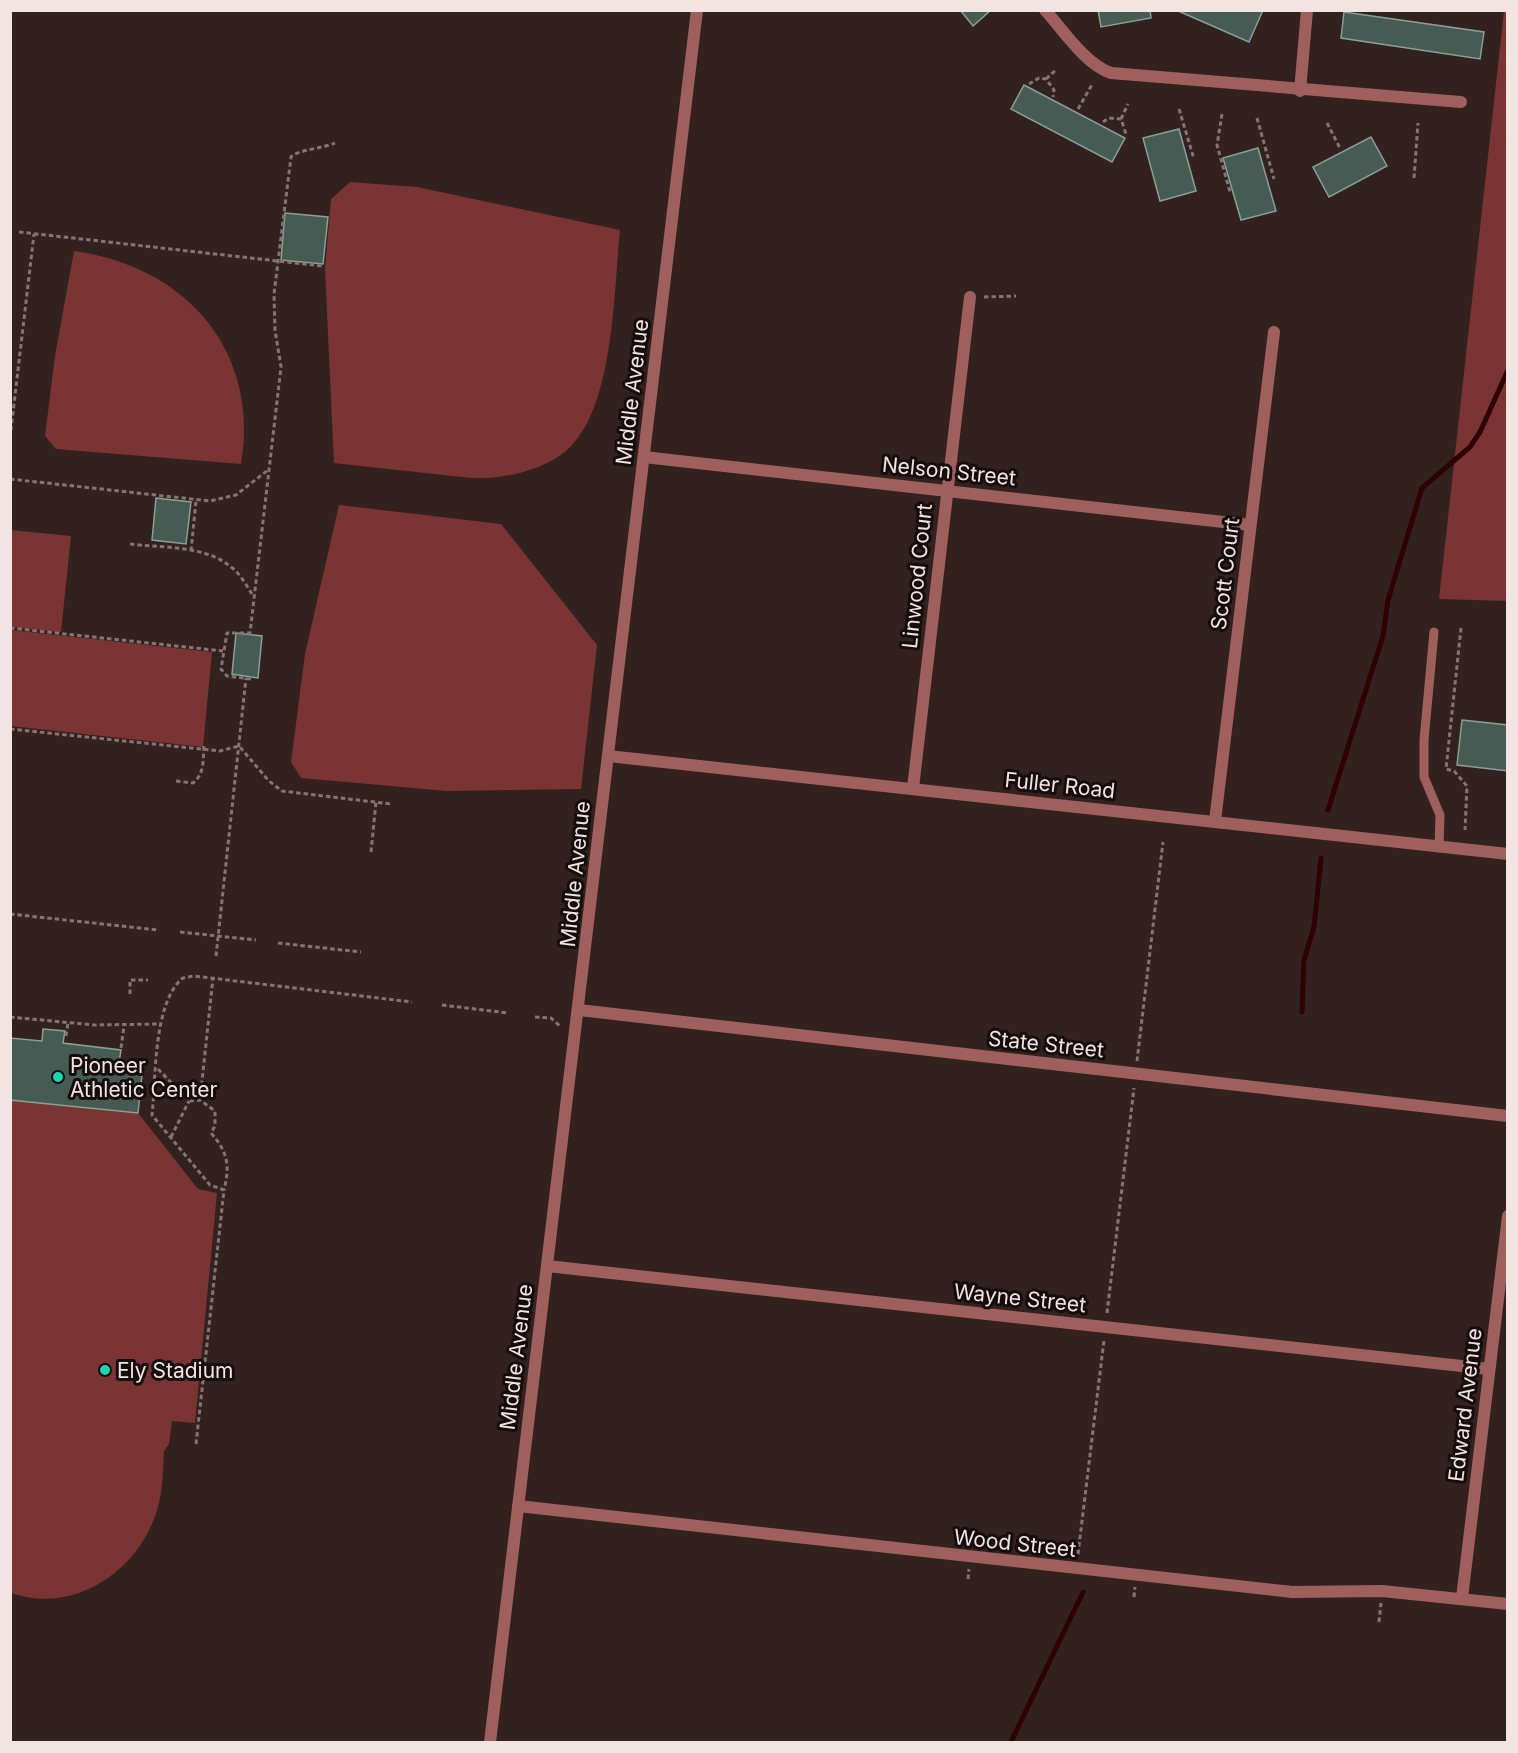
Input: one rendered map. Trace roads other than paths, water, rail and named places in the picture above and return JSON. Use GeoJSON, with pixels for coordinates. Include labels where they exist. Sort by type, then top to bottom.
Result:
{"type":"FeatureCollection","features":[{"type":"Feature","properties":{"kind":"street","name":"Middle Avenue"},"geometry":{"type":"LineString","coordinates":[[490,1743],[698,10]]}},
{"type":"Feature","properties":{"kind":"street"},"geometry":{"type":"LineString","coordinates":[[1045,10],[1088,57],[1102,70],[1111,73],[1300,91],[1461,102]]}},
{"type":"Feature","properties":{"kind":"street"},"geometry":{"type":"LineString","coordinates":[[1300,91],[1306,10]]}},
{"type":"Feature","properties":{"kind":"street","name":"Linwood Court"},"geometry":{"type":"LineString","coordinates":[[913,788],[970,297]]}},
{"type":"Feature","properties":{"kind":"street","name":"Scott Court"},"geometry":{"type":"LineString","coordinates":[[1215,821],[1274,332]]}},
{"type":"Feature","properties":{"kind":"street","name":"Nelson Street"},"geometry":{"type":"LineString","coordinates":[[644,457],[1251,525]]}},
{"type":"Feature","properties":{"kind":"street","name":"Fuller Road"},"geometry":{"type":"LineString","coordinates":[[608,756],[1508,854]]}},
{"type":"Feature","properties":{"kind":"street","name":"State Street"},"geometry":{"type":"LineString","coordinates":[[579,1010],[1508,1116]]}},
{"type":"Feature","properties":{"kind":"street","name":"Edward Avenue"},"geometry":{"type":"LineString","coordinates":[[1462,1598],[1508,1216]]}},
{"type":"Feature","properties":{"kind":"street","name":"Wayne Street"},"geometry":{"type":"LineString","coordinates":[[547,1266],[1489,1369]]}},
{"type":"Feature","properties":{"kind":"street","name":"Wood Street"},"geometry":{"type":"LineString","coordinates":[[518,1506],[1292,1592],[1382,1591],[1508,1604]]}},
{"type":"Feature","properties":{"kind":"lane"},"geometry":{"type":"LineString","coordinates":[[1434,632],[1424,740],[1424,777],[1440,815],[1438,848]]}},
{"type":"Feature","properties":{"kind":"waterway"},"geometry":{"type":"LineString","coordinates":[[1328,810],[1383,636],[1388,600],[1422,488],[1470,447],[1480,432],[1508,370]]}},
{"type":"Feature","properties":{"kind":"waterway"},"geometry":{"type":"LineString","coordinates":[[1302,1012],[1304,960],[1314,927],[1321,858]]}},
{"type":"Feature","properties":{"kind":"waterway"},"geometry":{"type":"LineString","coordinates":[[1011,1742],[1083,1592]]}},
{"type":"Feature","properties":{"kind":"place","name":"Pioneer Athletic Center"},"geometry":{"type":"Point","coordinates":[58,1077]}},
{"type":"Feature","properties":{"kind":"place","name":"Ely Stadium"},"geometry":{"type":"Point","coordinates":[105,1370]}}]}
